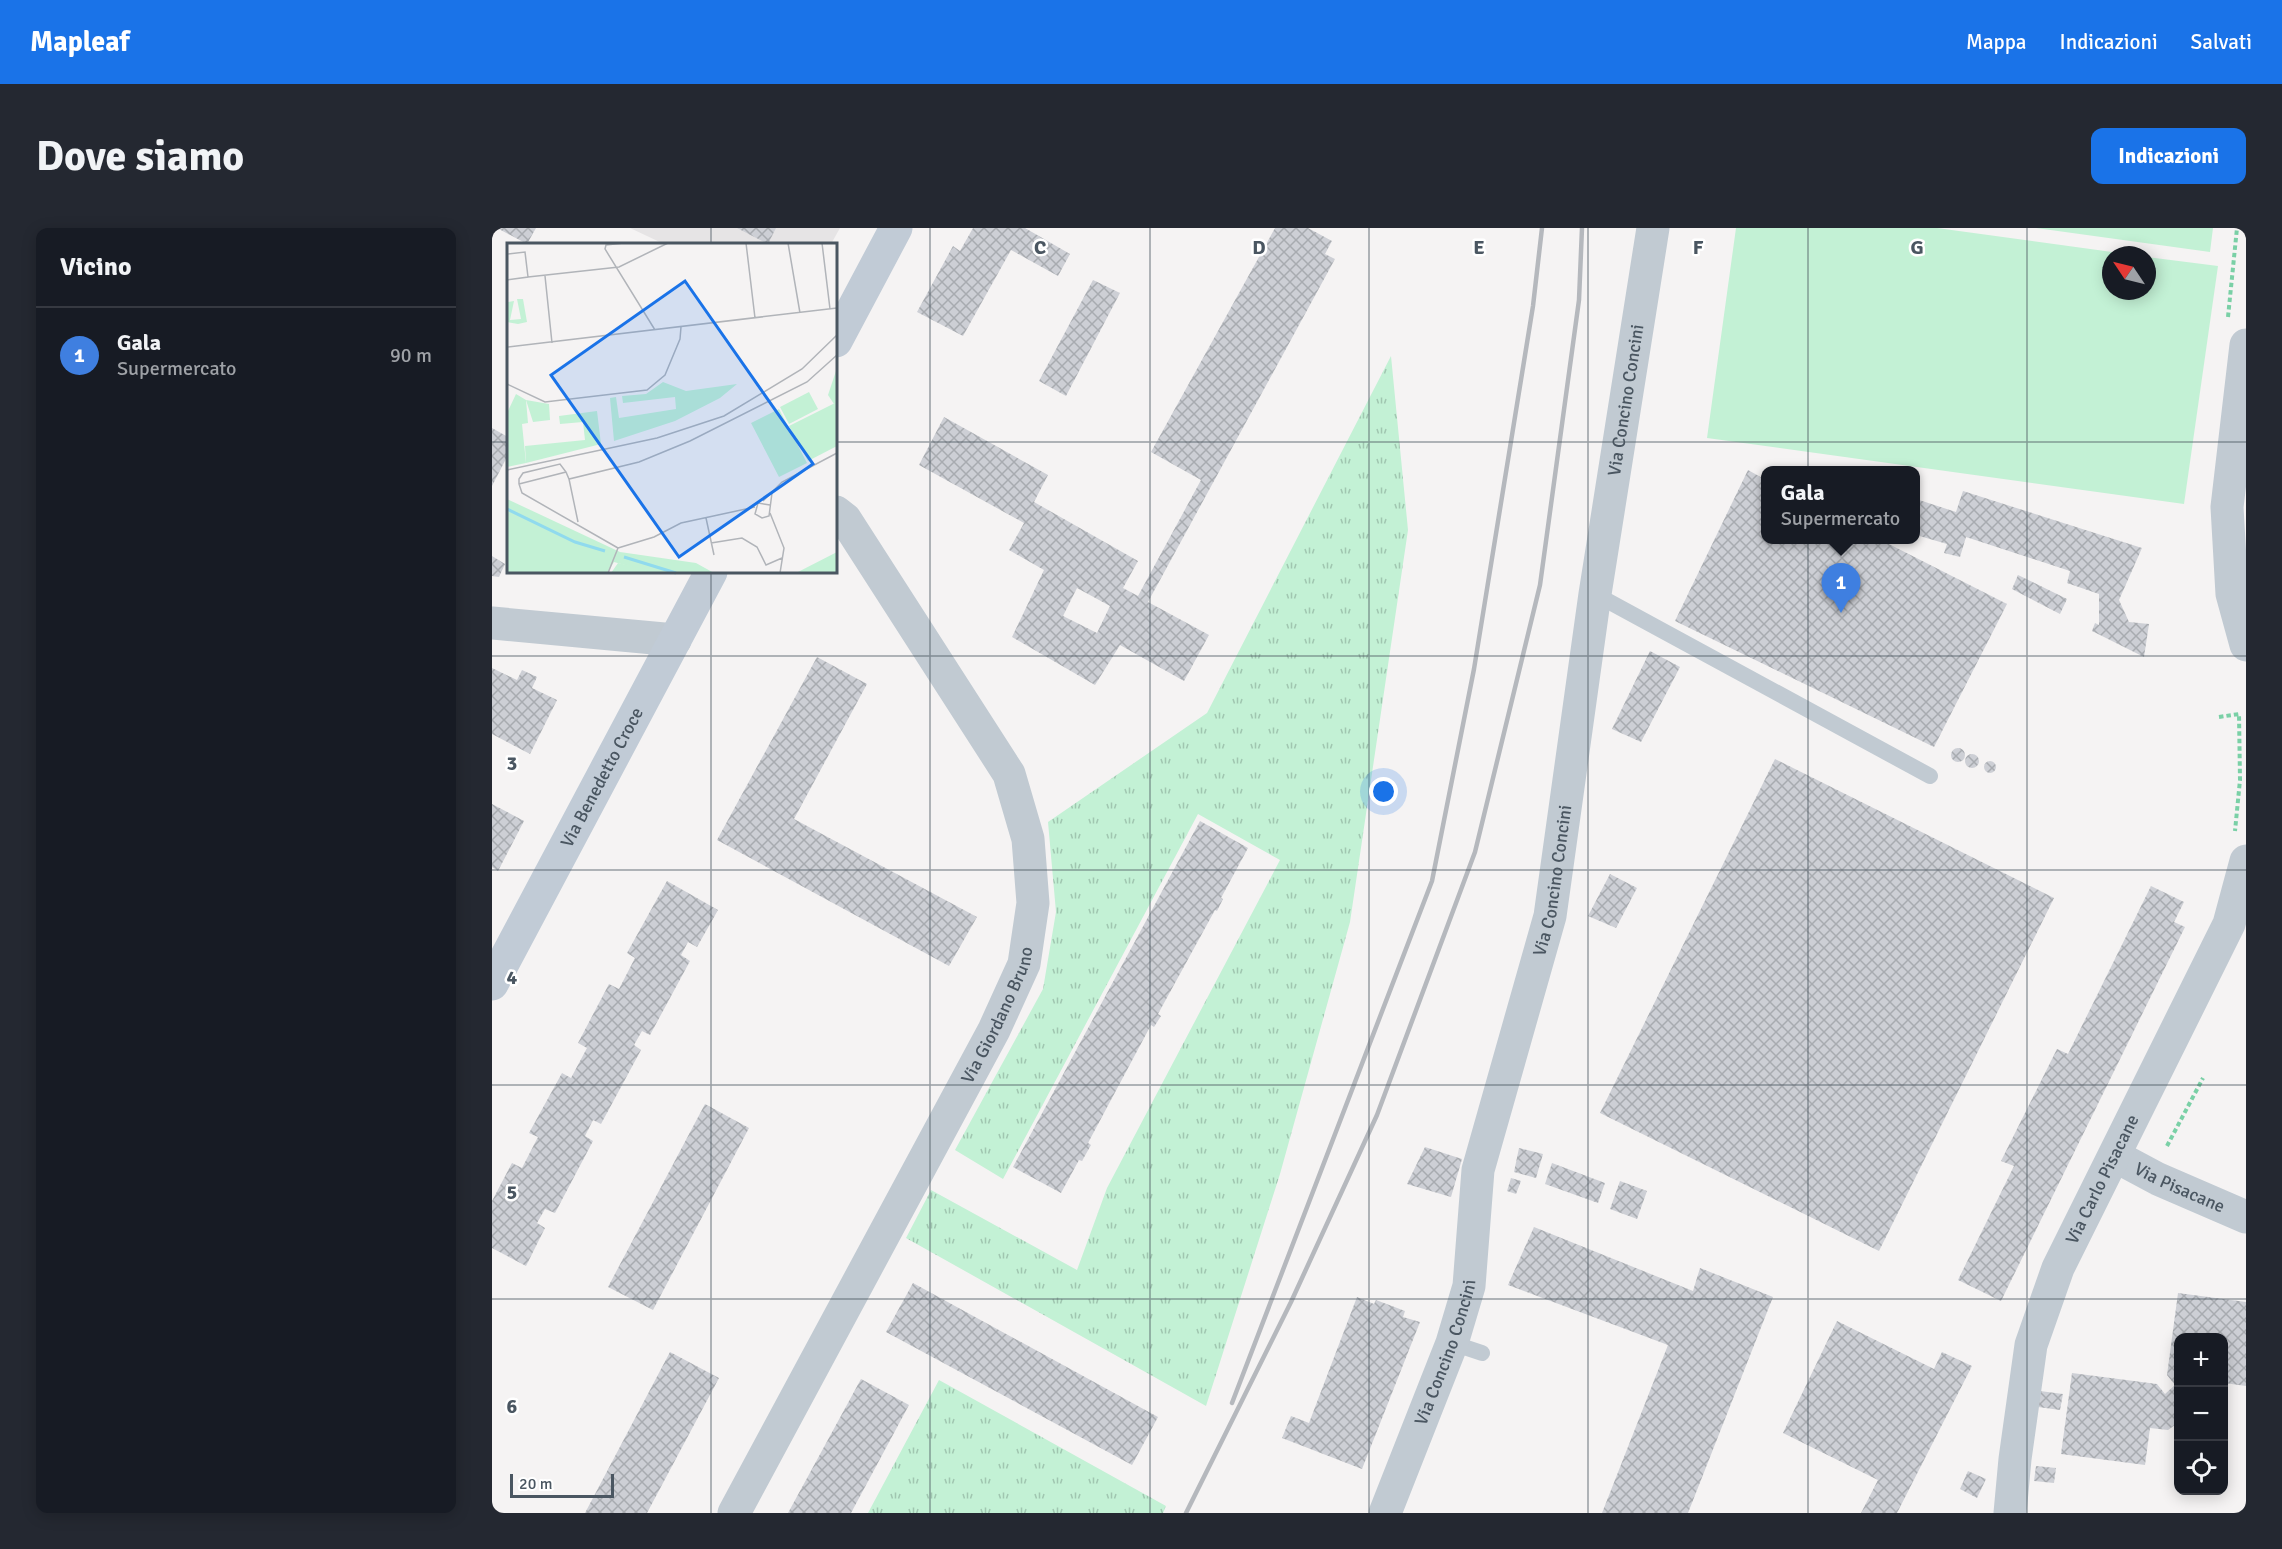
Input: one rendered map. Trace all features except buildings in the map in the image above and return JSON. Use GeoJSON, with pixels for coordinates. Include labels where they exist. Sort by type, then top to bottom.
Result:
{"type":"FeatureCollection","features":[{"type":"Feature","properties":{"kind":"main road"},"geometry":{"type":"LineString","coordinates":[[837,339],[896,228]]}},
{"type":"Feature","properties":{"kind":"main road","name":"Via Benedetto Croce"},"geometry":{"type":"LineString","coordinates":[[492,984],[710,573]]}},
{"type":"Feature","properties":{"kind":"street","name":"Via Concino Concini"},"geometry":{"type":"LineString","coordinates":[[1385,1513],[1467,1348],[1469,1286],[1478,1170],[1550,916],[1595,594],[1653,228]]}},
{"type":"Feature","properties":{"kind":"street"},"geometry":{"type":"LineString","coordinates":[[2246,345],[2227,507],[2246,645]]}},
{"type":"Feature","properties":{"kind":"street","name":"Via Giordano Bruno"},"geometry":{"type":"LineString","coordinates":[[734,1513],[994,1030],[1024,964],[1033,903],[1028,839],[1009,774],[845,519],[837,513]]}},
{"type":"Feature","properties":{"kind":"street"},"geometry":{"type":"LineString","coordinates":[[492,623],[675,640]]}},
{"type":"Feature","properties":{"kind":"street","name":"Via Carlo Pisacane"},"geometry":{"type":"LineString","coordinates":[[2010,1513],[2031,1346],[2058,1268],[2237,912],[2240,851]]}},
{"type":"Feature","properties":{"kind":"street","name":"Via Pisacane"},"geometry":{"type":"LineString","coordinates":[[2115,1156],[2158,1179],[2246,1218]]}},
{"type":"Feature","properties":{"kind":"lane"},"geometry":{"type":"LineString","coordinates":[[1595,594],[1930,776]]}},
{"type":"Feature","properties":{"kind":"path"},"geometry":{"type":"LineString","coordinates":[[2219,717],[2239,714],[2240,851]]}},
{"type":"Feature","properties":{"kind":"path"},"geometry":{"type":"LineString","coordinates":[[2169,1154],[2167,1145],[2203,1078]]}},
{"type":"Feature","properties":{"kind":"shaded area"},"geometry":{"type":"Polygon","coordinates":[[[630,228],[840,228],[832,243],[662,243],[630,228]]]}},
{"type":"Feature","properties":{"kind":"green space"},"geometry":{"type":"Polygon","coordinates":[[[1736,228],[1937,228],[2102,251],[2102,300],[2156,300],[2156,258],[2218,266],[2184,504],[1707,438],[1736,228]]]}},
{"type":"Feature","properties":{"kind":"green space"},"geometry":{"type":"Polygon","coordinates":[[[2036,228],[2213,228],[2210,252],[2036,228]]]}},
{"type":"Feature","properties":{"kind":"green space"},"geometry":{"type":"Polygon","coordinates":[[[1391,356],[1408,530],[1350,922],[1280,1174],[1206,1406],[906,1238],[931,1190],[1077,1270],[1107,1188],[1280,860],[1198,814],[1003,1179],[955,1150],[1043,989],[1056,912],[1048,822],[1207,713],[1391,356]]]}},
{"type":"Feature","properties":{"kind":"green space"},"geometry":{"type":"Polygon","coordinates":[[[939,1380],[1166,1506],[1163,1513],[868,1513],[939,1380]]]}},
{"type":"Feature","properties":{"kind":"railway"},"geometry":{"type":"LineString","coordinates":[[1232,1403],[1432,881],[1474,669],[1533,306],[1542,228]]}},
{"type":"Feature","properties":{"kind":"railway"},"geometry":{"type":"LineString","coordinates":[[1186,1513],[1291,1302],[1377,1115],[1475,852],[1540,585],[1579,300],[1582,228]]}},
{"type":"Feature","properties":{"kind":"place","name":"Gala"},"geometry":{"type":"Point","coordinates":[1841,613]}}]}
